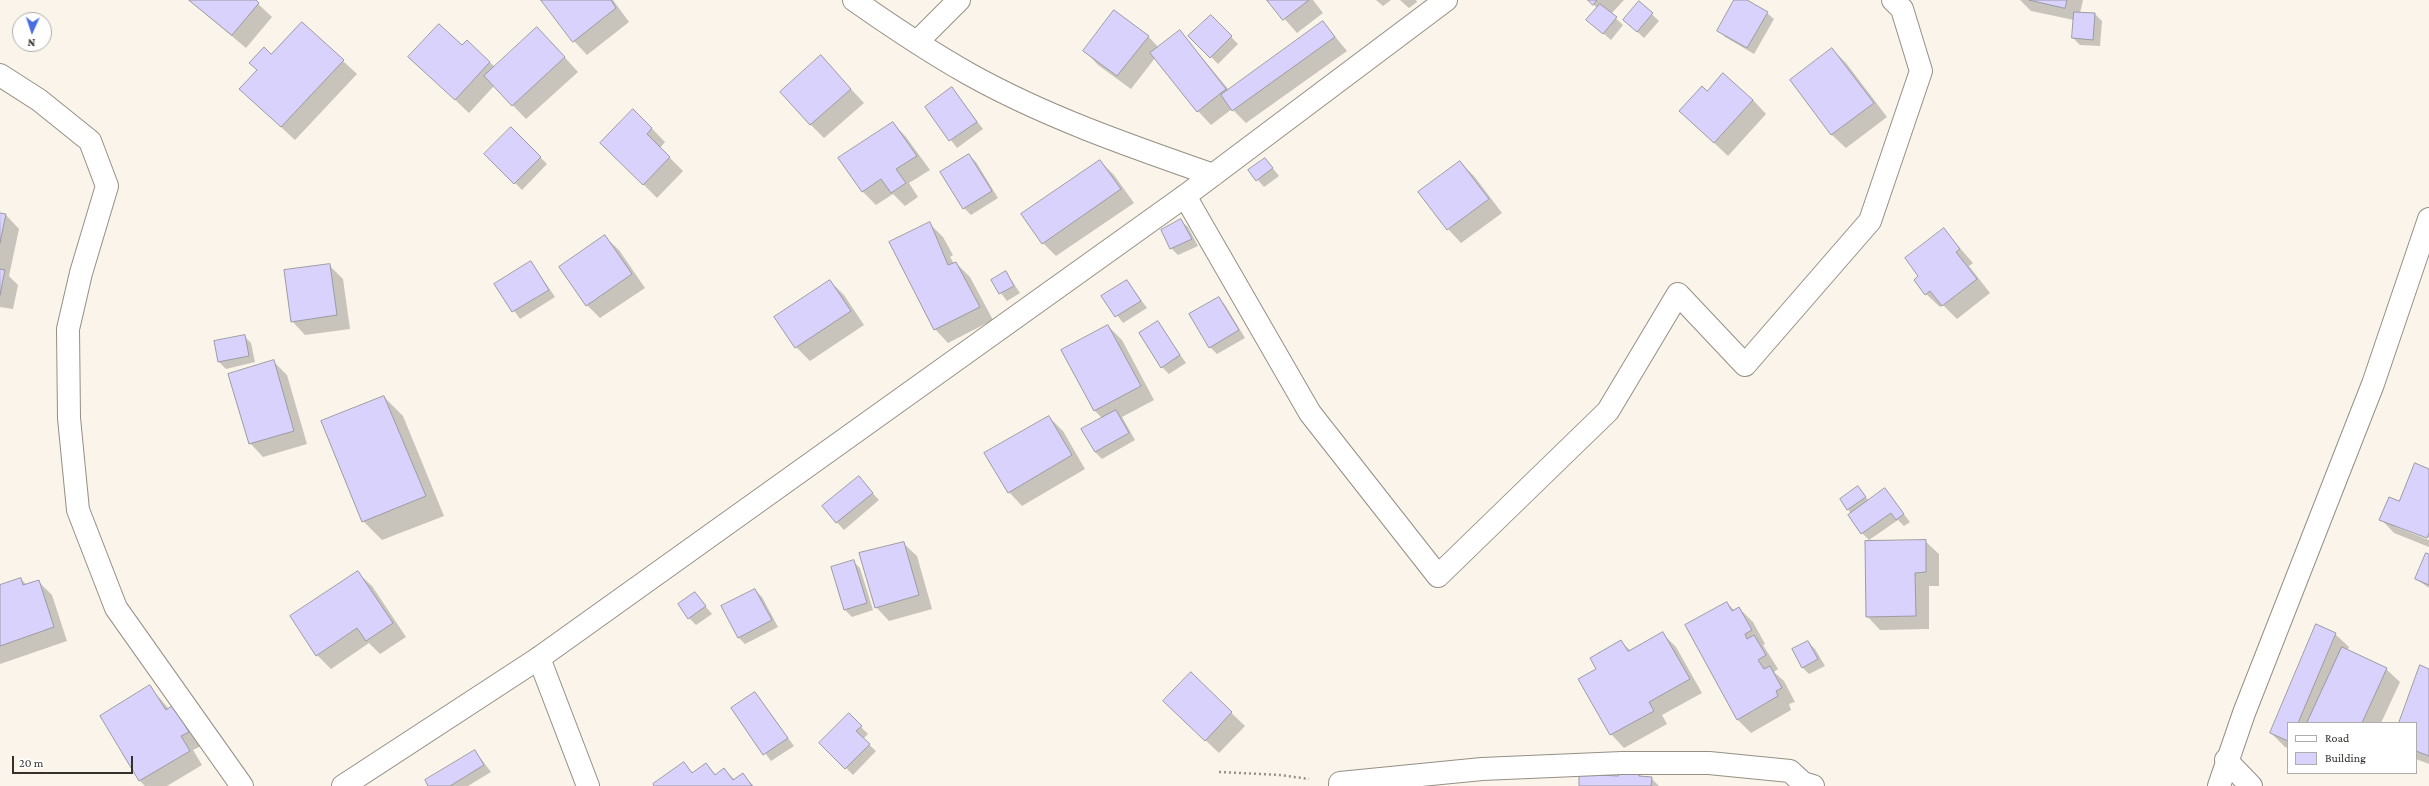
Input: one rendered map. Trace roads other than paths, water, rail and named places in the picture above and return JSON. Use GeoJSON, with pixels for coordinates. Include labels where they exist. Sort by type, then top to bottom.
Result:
{"type":"FeatureCollection","features":[{"type":"Feature","properties":{"kind":"street"},"geometry":{"type":"LineString","coordinates":[[854,0],[969,74],[1027,102],[1132,147],[1213,175]]}},
{"type":"Feature","properties":{"kind":"street"},"geometry":{"type":"LineString","coordinates":[[918,41],[959,0]]}},
{"type":"Feature","properties":{"kind":"street"},"geometry":{"type":"LineString","coordinates":[[342,786],[538,658],[1185,196],[1446,0]]}},
{"type":"Feature","properties":{"kind":"street"},"geometry":{"type":"LineString","coordinates":[[1185,196],[1310,413],[1438,576],[1608,411],[1678,294],[1745,365],[1870,221],[1921,71],[1902,9],[1893,0]]}},
{"type":"Feature","properties":{"kind":"street"},"geometry":{"type":"LineString","coordinates":[[0,75],[39,100],[90,141],[107,186],[81,273],[68,329],[69,418],[78,510],[116,608],[242,786]]}},
{"type":"Feature","properties":{"kind":"street"},"geometry":{"type":"LineString","coordinates":[[2218,786],[2226,760],[2373,384],[2429,219]]}},
{"type":"Feature","properties":{"kind":"street"},"geometry":{"type":"LineString","coordinates":[[538,658],[588,786]]}},
{"type":"Feature","properties":{"kind":"street"},"geometry":{"type":"LineString","coordinates":[[2226,760],[2251,786]]}},
{"type":"Feature","properties":{"kind":"street"},"geometry":{"type":"LineString","coordinates":[[1340,785],[1482,769],[1622,762],[1709,763],[1790,771],[1803,783],[1813,786]]}}]}
